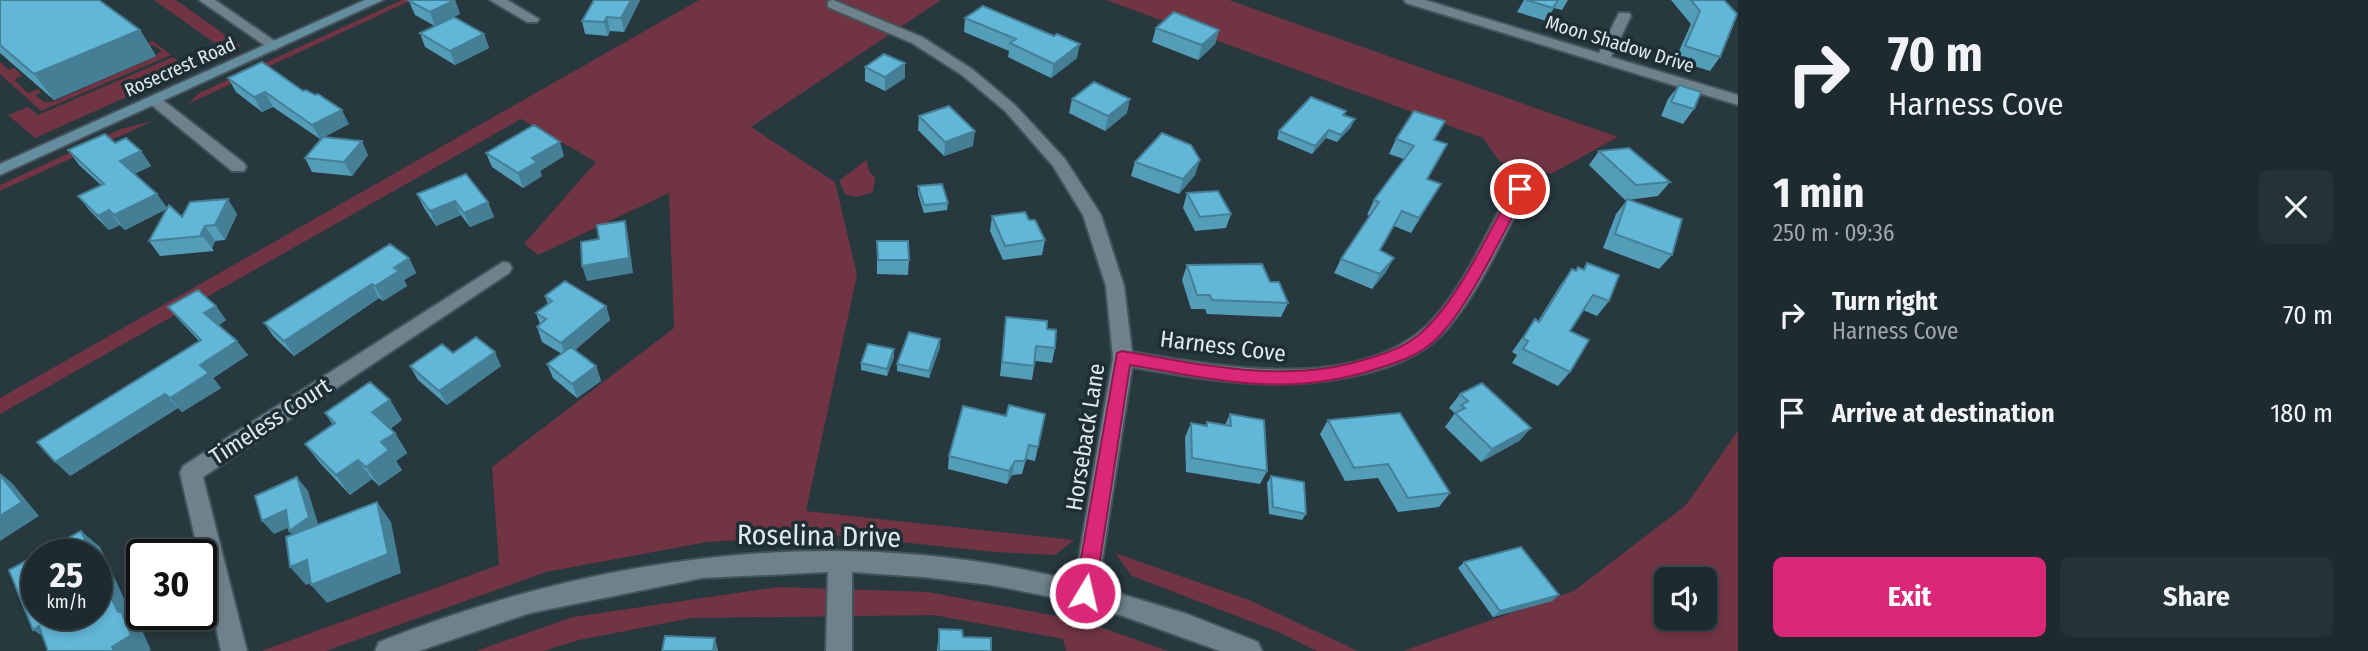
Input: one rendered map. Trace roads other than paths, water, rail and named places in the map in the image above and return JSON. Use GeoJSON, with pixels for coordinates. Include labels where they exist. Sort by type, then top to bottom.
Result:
{"type":"FeatureCollection","features":[{"type":"Feature","properties":{"kind":"main road","name":"Rosecrest Road"},"geometry":{"type":"LineString","coordinates":[[0,170],[376,0]]}},
{"type":"Feature","properties":{"kind":"street"},"geometry":{"type":"LineString","coordinates":[[206,0],[275,46]]}},
{"type":"Feature","properties":{"kind":"street"},"geometry":{"type":"LineString","coordinates":[[496,0],[532,19]]}},
{"type":"Feature","properties":{"kind":"street","name":"Moon Shadow Drive"},"geometry":{"type":"LineString","coordinates":[[1411,0],[1738,100]]}},
{"type":"Feature","properties":{"kind":"street","name":"Horseback Lane"},"geometry":{"type":"LineString","coordinates":[[832,4],[917,40],[967,72],[1010,108],[1059,163],[1092,215],[1115,286],[1122,358],[1085,593]]}},
{"type":"Feature","properties":{"kind":"street"},"geometry":{"type":"LineString","coordinates":[[1603,59],[1624,16]]}},
{"type":"Feature","properties":{"kind":"street"},"geometry":{"type":"LineString","coordinates":[[154,100],[238,167]]}},
{"type":"Feature","properties":{"kind":"street","name":"Harness Cove"},"geometry":{"type":"LineString","coordinates":[[1122,358],[1234,376],[1305,379],[1354,370],[1397,356],[1427,338],[1452,310],[1520,189]]}},
{"type":"Feature","properties":{"kind":"street","name":"Timeless Court"},"geometry":{"type":"LineString","coordinates":[[234,651],[191,473],[503,268]]}},
{"type":"Feature","properties":{"kind":"street"},"geometry":{"type":"LineString","coordinates":[[839,651],[841,560]]}},
{"type":"Feature","properties":{"kind":"street","name":"Roselina Drive"},"geometry":{"type":"LineString","coordinates":[[388,651],[494,613],[606,586],[719,565],[841,560],[959,571],[1085,593],[1205,631],[1249,651]]}}]}
